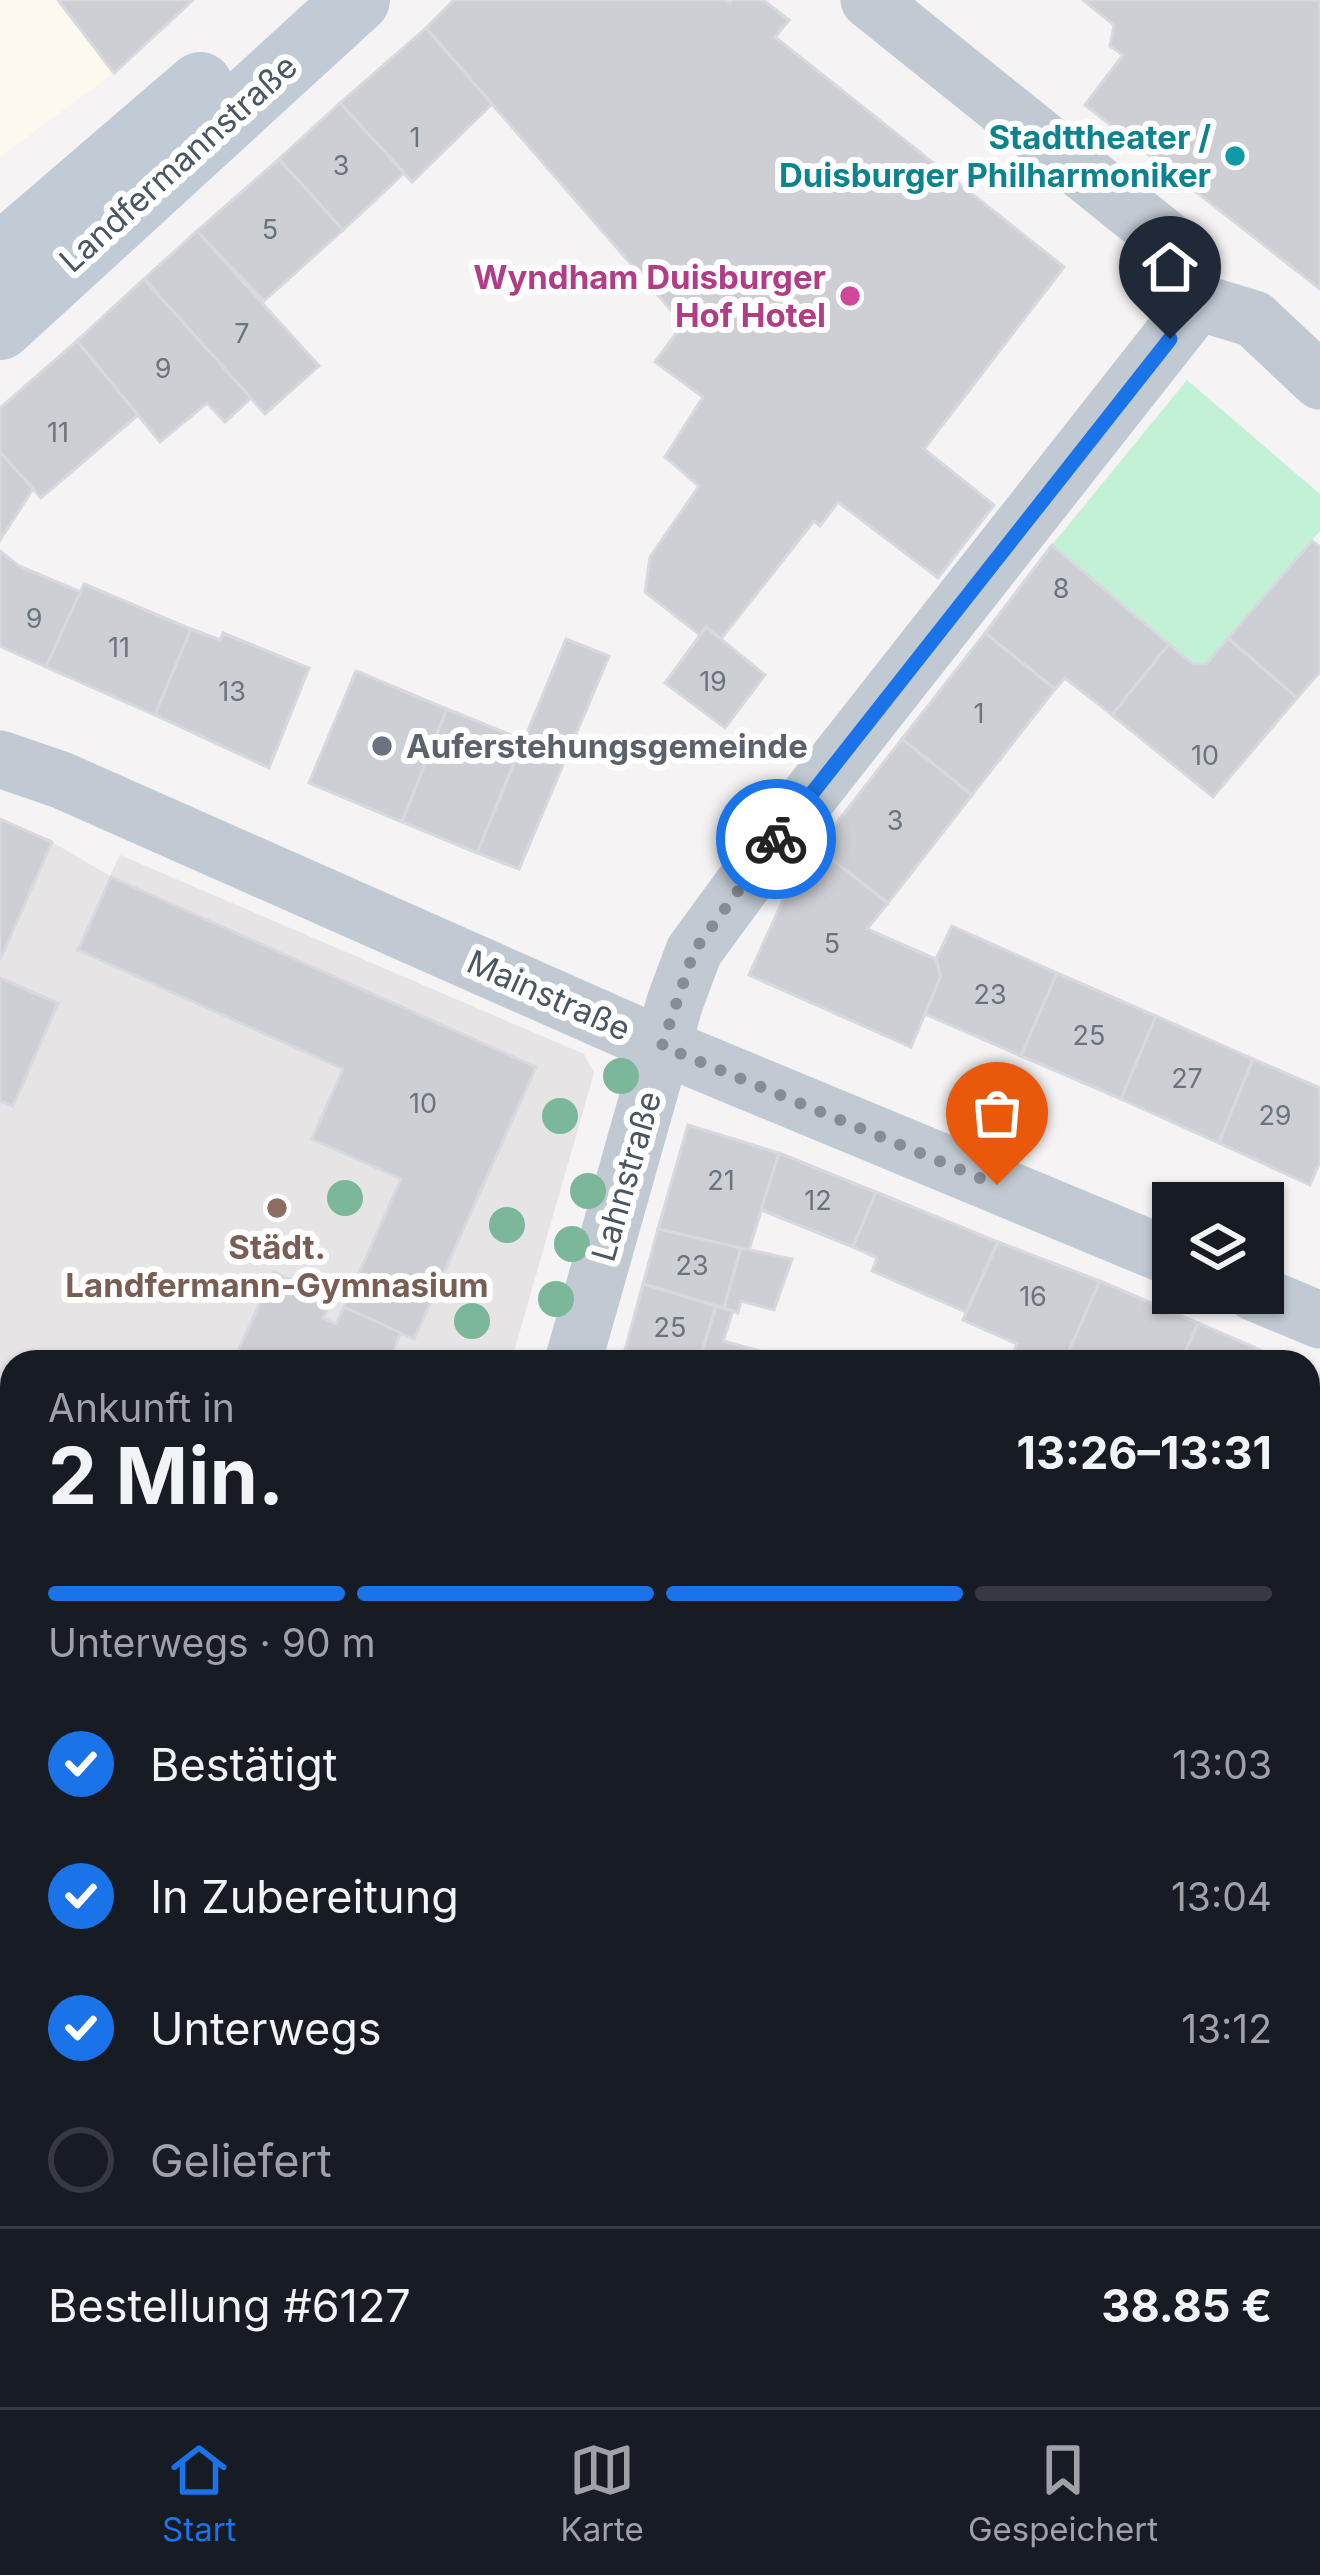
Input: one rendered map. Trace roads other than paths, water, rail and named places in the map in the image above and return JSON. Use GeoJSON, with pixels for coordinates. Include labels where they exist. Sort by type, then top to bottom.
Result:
{"type":"FeatureCollection","features":[{"type":"Feature","properties":{"kind":"main road","name":"Landfermannstraße"},"geometry":{"type":"LineString","coordinates":[[0,257],[298,0]]}},
{"type":"Feature","properties":{"kind":"main road","name":"Landfermannstraße"},"geometry":{"type":"LineString","coordinates":[[0,327],[357,0]]}},
{"type":"Feature","properties":{"kind":"street"},"geometry":{"type":"LineString","coordinates":[[869,0],[1174,246],[1198,302],[1254,319],[1320,382]]}},
{"type":"Feature","properties":{"kind":"street","name":"Lahnstraße"},"geometry":{"type":"LineString","coordinates":[[577,1350],[662,1046],[694,951],[788,823],[1198,302]]}},
{"type":"Feature","properties":{"kind":"street","name":"Mainstraße"},"geometry":{"type":"LineString","coordinates":[[0,741],[61,780]]}},
{"type":"Feature","properties":{"kind":"street","name":"Mainstraße"},"geometry":{"type":"LineString","coordinates":[[0,759],[61,780],[662,1046],[1152,1249]]}},
{"type":"Feature","properties":{"kind":"street"},"geometry":{"type":"LineString","coordinates":[[1284,1305],[1320,1320]]}},
{"type":"Feature","properties":{"kind":"place","name":"Stadttheater / Duisburger Philharmoniker"},"geometry":{"type":"Point","coordinates":[1235,156]}},
{"type":"Feature","properties":{"kind":"place","name":"Wyndham Duisburger Hof Hotel"},"geometry":{"type":"Point","coordinates":[850,296]}},
{"type":"Feature","properties":{"kind":"place","name":"Auferstehungsgemeinde"},"geometry":{"type":"Point","coordinates":[382,746]}},
{"type":"Feature","properties":{"kind":"place","name":"Städt. Landfermann-Gymnasium"},"geometry":{"type":"Point","coordinates":[277,1208]}}]}
